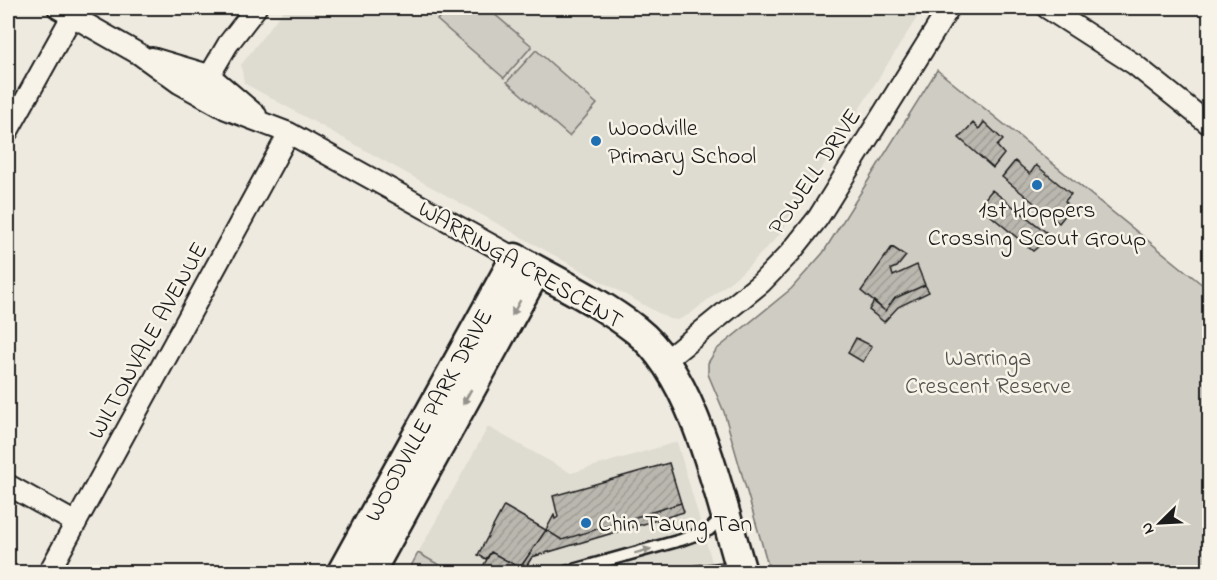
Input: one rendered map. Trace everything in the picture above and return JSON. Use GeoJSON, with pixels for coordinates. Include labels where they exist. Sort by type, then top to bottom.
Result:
{"type":"FeatureCollection","features":[{"type":"Feature","properties":{"kind":"street"},"geometry":{"type":"LineString","coordinates":[[199,94],[209,75],[255,8]]}},
{"type":"Feature","properties":{"kind":"street","name":"POWELL DRIVE"},"geometry":{"type":"LineString","coordinates":[[665,361],[760,283],[791,252],[818,218],[949,8]]}},
{"type":"Feature","properties":{"kind":"street"},"geometry":{"type":"LineString","coordinates":[[1047,8],[1134,64],[1209,125]]}},
{"type":"Feature","properties":{"kind":"street"},"geometry":{"type":"LineString","coordinates":[[8,131],[65,12]]}},
{"type":"Feature","properties":{"kind":"street","name":"WARRINGA CRESCENT"},"geometry":{"type":"LineString","coordinates":[[65,12],[139,54],[179,83],[234,112],[289,133],[609,311],[637,331],[665,361],[691,410],[741,571]]}},
{"type":"Feature","properties":{"kind":"street","name":"WARRINGA CRESCENT"},"geometry":{"type":"LineString","coordinates":[[139,54],[209,75],[265,122]]}},
{"type":"Feature","properties":{"kind":"street","name":"WILTONVALE AVENUE"},"geometry":{"type":"LineString","coordinates":[[50,573],[75,523],[289,133]]}},
{"type":"Feature","properties":{"kind":"street","name":"WOODVILLE PARK DRIVE"},"geometry":{"type":"LineString","coordinates":[[342,573],[526,264]]}},
{"type":"Feature","properties":{"kind":"street","name":"WOODVILLE PARK DRIVE"},"geometry":{"type":"LineString","coordinates":[[370,573],[526,264]]}},
{"type":"Feature","properties":{"kind":"street"},"geometry":{"type":"LineString","coordinates":[[8,485],[75,523]]}},
{"type":"Feature","properties":{"kind":"lane"},"geometry":{"type":"LineString","coordinates":[[566,573],[709,530],[724,515]]}},
{"type":"Feature","properties":{"kind":"lane"},"geometry":{"type":"LineString","coordinates":[[695,573],[721,568],[741,571]]}},
{"type":"Feature","properties":{"kind":"shaded area","name":"Woodville Primary School"},"geometry":{"type":"Polygon","coordinates":[[[285,8],[923,8],[781,233],[746,269],[690,314],[678,320],[669,319],[244,83],[241,65],[285,8]]]}},
{"type":"Feature","properties":{"kind":"shaded area"},"geometry":{"type":"Polygon","coordinates":[[[488,427],[571,473],[677,442],[715,572],[451,572],[418,553],[488,427]]]}},
{"type":"Feature","properties":{"kind":"green space"},"geometry":{"type":"Polygon","coordinates":[[[448,8],[487,8],[532,46],[504,78],[437,20],[448,8]]]}},
{"type":"Feature","properties":{"kind":"green space"},"geometry":{"type":"Polygon","coordinates":[[[536,50],[597,104],[569,136],[507,82],[536,50]]]}},
{"type":"Feature","properties":{"kind":"green space","name":"Warringa Crescent Reserve"},"geometry":{"type":"Polygon","coordinates":[[[937,70],[1209,290],[1209,572],[770,572],[724,412],[708,374],[708,363],[716,350],[791,289],[823,253],[937,70]]]}},
{"type":"Feature","properties":{"kind":"green space"},"geometry":{"type":"Polygon","coordinates":[[[418,553],[450,571],[451,572],[408,572],[418,553]]]}},
{"type":"Feature","properties":{"kind":"building"},"geometry":{"type":"Polygon","coordinates":[[[984,122],[1003,140],[997,146],[1004,154],[993,168],[959,138],[973,123],[979,129],[984,122]]]}},
{"type":"Feature","properties":{"kind":"building","name":"1st Hoppers Crossing Scout Group"},"geometry":{"type":"Polygon","coordinates":[[[1015,161],[1030,174],[1036,165],[1071,194],[1065,201],[1071,208],[1059,223],[1002,177],[1015,161]]]}},
{"type":"Feature","properties":{"kind":"building"},"geometry":{"type":"Polygon","coordinates":[[[992,190],[1051,236],[1033,251],[979,206],[992,190]]]}},
{"type":"Feature","properties":{"kind":"building"},"geometry":{"type":"Polygon","coordinates":[[[892,247],[906,256],[897,267],[891,269],[893,276],[917,265],[925,285],[895,298],[885,311],[861,291],[892,247]]]}},
{"type":"Feature","properties":{"kind":"building"},"geometry":{"type":"Polygon","coordinates":[[[925,285],[929,292],[898,307],[884,322],[869,310],[874,301],[885,311],[895,298],[925,285]]]}},
{"type":"Feature","properties":{"kind":"building"},"geometry":{"type":"Polygon","coordinates":[[[856,338],[872,346],[863,362],[848,353],[856,338]]]}},
{"type":"Feature","properties":{"kind":"building"},"geometry":{"type":"Polygon","coordinates":[[[669,463],[681,503],[562,540],[546,530],[554,515],[555,519],[558,517],[553,496],[669,463]]]}},
{"type":"Feature","properties":{"kind":"building"},"geometry":{"type":"Polygon","coordinates":[[[681,503],[684,512],[532,557],[523,572],[517,572],[546,530],[562,540],[681,503]]]}},
{"type":"Feature","properties":{"kind":"building"},"geometry":{"type":"Polygon","coordinates":[[[504,506],[546,530],[520,568],[491,552],[486,559],[478,555],[504,506]]]}},
{"type":"Feature","properties":{"kind":"building"},"geometry":{"type":"Polygon","coordinates":[[[491,552],[520,568],[517,572],[480,572],[491,552]]]}},
{"type":"Feature","properties":{"kind":"place","name":"Woodville Primary School"},"geometry":{"type":"Point","coordinates":[596,141]}},
{"type":"Feature","properties":{"kind":"place","name":"1st Hoppers Crossing Scout Group"},"geometry":{"type":"Point","coordinates":[1037,185]}},
{"type":"Feature","properties":{"kind":"place","name":"Chin Taung Tan"},"geometry":{"type":"Point","coordinates":[586,523]}}]}
